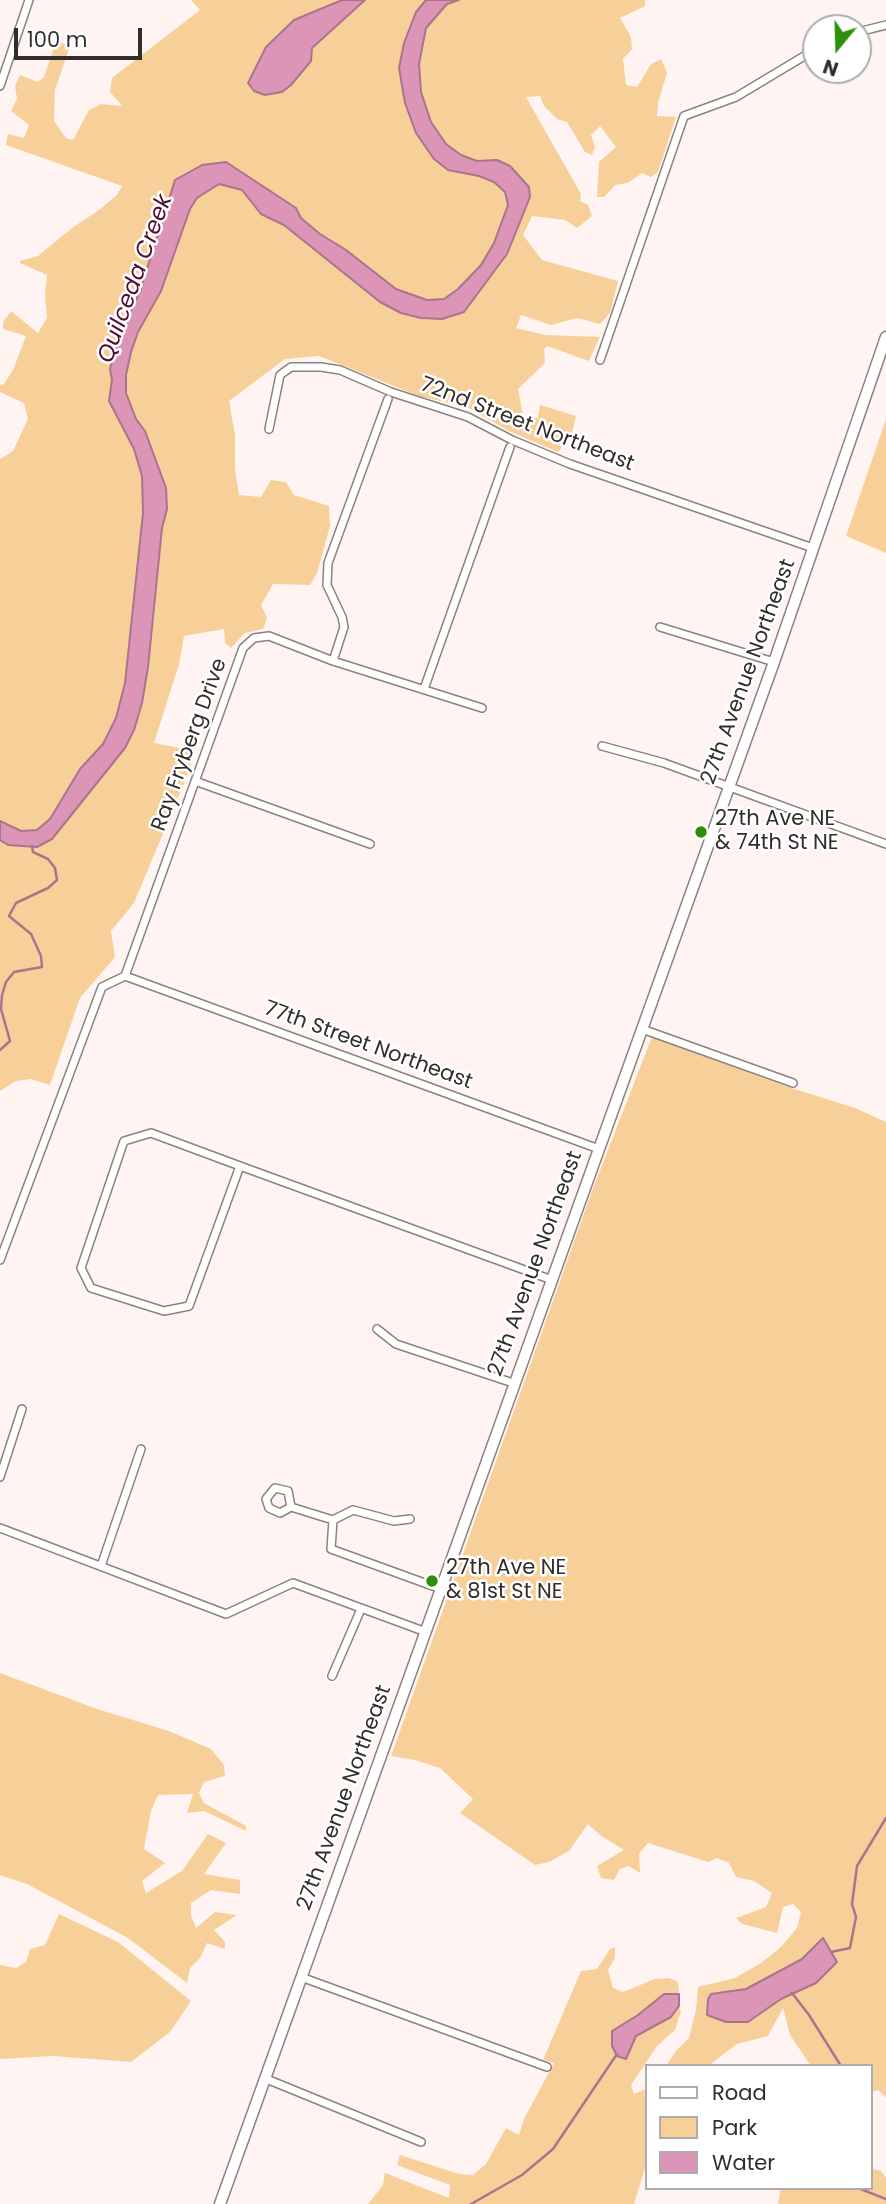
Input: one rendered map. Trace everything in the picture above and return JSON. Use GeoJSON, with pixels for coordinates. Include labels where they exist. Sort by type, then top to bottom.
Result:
{"type":"FeatureCollection","features":[{"type":"Feature","properties":{"kind":"street"},"geometry":{"type":"LineString","coordinates":[[0,86],[29,0]]}},
{"type":"Feature","properties":{"kind":"street"},"geometry":{"type":"LineString","coordinates":[[600,360],[684,116],[736,97],[802,57]]}},
{"type":"Feature","properties":{"kind":"street","name":"27th Avenue Northeast"},"geometry":{"type":"LineString","coordinates":[[220,2204],[774,662],[886,337]]}},
{"type":"Feature","properties":{"kind":"street","name":"72nd Street Northeast"},"geometry":{"type":"LineString","coordinates":[[269,429],[280,375],[291,367],[340,370],[391,392],[468,417],[512,440],[570,464],[813,548]]}},
{"type":"Feature","properties":{"kind":"street"},"geometry":{"type":"LineString","coordinates":[[333,661],[344,627],[327,585],[328,563],[388,399]]}},
{"type":"Feature","properties":{"kind":"street"},"geometry":{"type":"LineString","coordinates":[[424,689],[510,447]]}},
{"type":"Feature","properties":{"kind":"street"},"geometry":{"type":"LineString","coordinates":[[660,626],[774,662]]}},
{"type":"Feature","properties":{"kind":"street","name":"Ray Fryberg Drive"},"geometry":{"type":"LineString","coordinates":[[125,976],[243,648],[254,638],[269,636],[333,661],[482,708]]}},
{"type":"Feature","properties":{"kind":"street"},"geometry":{"type":"LineString","coordinates":[[602,746],[664,763],[886,844]]}},
{"type":"Feature","properties":{"kind":"street"},"geometry":{"type":"LineString","coordinates":[[195,781],[370,844]]}},
{"type":"Feature","properties":{"kind":"street"},"geometry":{"type":"LineString","coordinates":[[0,1260],[102,987],[125,976]]}},
{"type":"Feature","properties":{"kind":"street","name":"77th Street Northeast"},"geometry":{"type":"LineString","coordinates":[[125,976],[599,1149]]}},
{"type":"Feature","properties":{"kind":"street"},"geometry":{"type":"LineString","coordinates":[[642,1029],[793,1083]]}},
{"type":"Feature","properties":{"kind":"street"},"geometry":{"type":"LineString","coordinates":[[240,1166],[189,1306],[164,1311],[91,1288],[81,1268],[124,1141],[151,1133],[552,1280]]}},
{"type":"Feature","properties":{"kind":"street"},"geometry":{"type":"LineString","coordinates":[[377,1329],[396,1344],[513,1383]]}},
{"type":"Feature","properties":{"kind":"street"},"geometry":{"type":"LineString","coordinates":[[0,1477],[22,1409]]}},
{"type":"Feature","properties":{"kind":"street"},"geometry":{"type":"LineString","coordinates":[[101,1566],[141,1449]]}},
{"type":"Feature","properties":{"kind":"street"},"geometry":{"type":"LineString","coordinates":[[291,1507],[333,1520],[353,1510],[394,1521],[410,1519]]}},
{"type":"Feature","properties":{"kind":"street"},"geometry":{"type":"LineString","coordinates":[[333,1520],[331,1549],[441,1589]]}},
{"type":"Feature","properties":{"kind":"street"},"geometry":{"type":"LineString","coordinates":[[0,1528],[226,1614],[293,1583],[426,1632]]}},
{"type":"Feature","properties":{"kind":"street"},"geometry":{"type":"LineString","coordinates":[[332,1676],[361,1609]]}},
{"type":"Feature","properties":{"kind":"street"},"geometry":{"type":"LineString","coordinates":[[301,1978],[547,2067]]}},
{"type":"Feature","properties":{"kind":"street"},"geometry":{"type":"LineString","coordinates":[[264,2078],[421,2141]]}},
{"type":"Feature","properties":{"kind":"green space"},"geometry":{"type":"Polygon","coordinates":[[[191,0],[645,0],[645,6],[620,18],[631,37],[632,49],[623,59],[626,85],[637,87],[651,64],[661,59],[667,73],[657,116],[676,117],[658,172],[651,177],[642,173],[628,183],[615,185],[604,197],[597,197],[599,162],[616,147],[600,126],[591,135],[595,147],[592,155],[585,152],[567,122],[557,119],[544,106],[540,96],[526,97],[581,194],[580,201],[588,205],[592,216],[577,228],[565,220],[532,216],[523,235],[542,260],[618,281],[610,313],[600,324],[577,318],[551,325],[521,315],[516,328],[546,335],[600,337],[589,361],[547,346],[544,350],[545,363],[518,389],[523,416],[538,418],[540,405],[576,416],[571,437],[558,452],[509,431],[467,407],[419,396],[319,356],[285,359],[229,401],[235,435],[235,470],[239,495],[261,497],[271,480],[286,482],[294,495],[329,506],[330,526],[317,573],[310,585],[273,584],[261,605],[267,618],[263,629],[245,633],[231,648],[225,643],[224,629],[184,636],[179,664],[154,743],[195,751],[134,903],[111,931],[115,957],[80,998],[50,1085],[31,1079],[16,1081],[0,1091],[0,459],[13,451],[28,419],[24,403],[0,392],[0,385],[4,384],[13,370],[26,336],[3,329],[3,322],[11,311],[38,333],[47,318],[47,275],[20,261],[38,256],[117,195],[122,186],[6,145],[8,134],[24,138],[29,125],[11,111],[17,99],[15,86],[20,75],[38,82],[44,77],[56,41],[70,46],[55,90],[54,121],[66,138],[73,140],[89,110],[101,104],[122,106],[110,92],[112,78],[200,10],[191,0]]]}},
{"type":"Feature","properties":{"kind":"green space"},"geometry":{"type":"Polygon","coordinates":[[[886,419],[886,553],[846,536],[886,419]]]}},
{"type":"Feature","properties":{"kind":"green space"},"geometry":{"type":"Polygon","coordinates":[[[652,1037],[785,1086],[855,1108],[886,1122],[886,2097],[878,2090],[872,2092],[872,2064],[810,2064],[790,2035],[783,2008],[768,2036],[737,2044],[711,2064],[667,2064],[689,2038],[698,1987],[735,1978],[780,1948],[797,1928],[801,1912],[793,1904],[783,1907],[777,1933],[742,1924],[736,1918],[766,1907],[772,1893],[754,1881],[736,1877],[729,1863],[717,1858],[708,1862],[648,1843],[639,1854],[640,1873],[629,1866],[620,1869],[614,1880],[601,1878],[597,1866],[624,1850],[588,1824],[569,1851],[549,1862],[535,1865],[460,1813],[473,1799],[440,1768],[391,1756],[592,1191],[652,1037]]]}},
{"type":"Feature","properties":{"kind":"green space"},"geometry":{"type":"Polygon","coordinates":[[[0,1673],[97,1709],[169,1731],[211,1749],[224,1765],[225,1776],[204,1782],[199,1793],[204,1803],[246,1826],[246,1831],[204,1811],[187,1813],[193,1794],[158,1795],[151,1811],[144,1849],[165,1863],[142,1881],[146,1893],[182,1871],[208,1834],[226,1843],[204,1874],[240,1880],[240,1894],[211,1890],[191,1903],[191,1915],[196,1928],[215,1912],[237,1915],[214,1930],[225,1942],[225,1949],[207,1943],[200,1958],[190,1968],[187,1983],[128,1938],[27,1884],[0,1875],[0,1673]]]}},
{"type":"Feature","properties":{"kind":"green space"},"geometry":{"type":"Polygon","coordinates":[[[59,1914],[118,1942],[191,2001],[170,2032],[131,2062],[53,2056],[0,2059],[0,1965],[16,1968],[26,1962],[30,1949],[45,1945],[59,1914]]]}},
{"type":"Feature","properties":{"kind":"green space"},"geometry":{"type":"Polygon","coordinates":[[[615,1947],[615,1958],[608,1970],[613,1988],[623,1992],[655,1979],[669,1978],[678,1982],[679,1994],[664,1994],[612,2031],[612,2046],[616,2056],[625,2058],[636,2036],[671,2017],[679,2006],[681,2011],[675,2030],[657,2046],[631,2085],[634,2094],[644,2090],[644,2172],[634,2204],[368,2204],[383,2185],[385,2173],[449,2198],[450,2185],[397,2165],[400,2155],[459,2174],[473,2175],[486,2164],[506,2128],[519,2135],[524,2119],[554,2063],[543,2060],[581,1971],[597,1969],[610,1949],[615,1947]]]}},
{"type":"Feature","properties":{"kind":"green space"},"geometry":{"type":"Polygon","coordinates":[[[872,2169],[881,2171],[886,2178],[886,2204],[778,2204],[781,2190],[872,2190],[872,2169]]]}},
{"type":"Feature","properties":{"kind":"water"},"geometry":{"type":"Polygon","coordinates":[[[342,0],[365,0],[312,48],[311,61],[291,85],[282,92],[265,95],[254,91],[248,83],[266,47],[294,20],[342,0]]]}},
{"type":"Feature","properties":{"kind":"water","name":"Quilceda Creek"},"geometry":{"type":"Polygon","coordinates":[[[426,0],[459,0],[447,4],[426,28],[419,64],[421,92],[431,122],[446,144],[461,155],[477,161],[497,160],[510,166],[529,187],[530,197],[507,254],[464,312],[442,319],[421,318],[401,313],[380,302],[284,225],[261,214],[242,190],[219,184],[197,198],[190,209],[161,291],[138,332],[126,375],[126,393],[136,419],[145,431],[166,488],[167,509],[162,528],[142,703],[125,748],[52,839],[37,847],[8,845],[0,840],[0,821],[21,831],[37,830],[50,819],[80,769],[103,744],[116,718],[125,683],[143,513],[142,476],[134,449],[109,401],[112,380],[110,369],[119,336],[140,291],[175,180],[202,165],[226,162],[296,208],[301,218],[320,234],[346,250],[396,289],[427,300],[444,299],[458,289],[481,265],[494,243],[508,205],[505,192],[494,182],[448,170],[434,159],[416,133],[405,103],[399,68],[404,43],[416,12],[426,0]]]}},
{"type":"Feature","properties":{"kind":"water"},"geometry":{"type":"Polygon","coordinates":[[[823,1938],[837,1962],[816,1983],[781,1999],[748,2022],[726,2022],[707,2015],[711,1994],[746,1989],[802,1959],[823,1938]]]}},
{"type":"Feature","properties":{"kind":"water"},"geometry":{"type":"Polygon","coordinates":[[[664,1994],[679,1994],[679,2006],[671,2017],[636,2036],[626,2059],[617,2056],[612,2046],[612,2031],[664,1994]]]}},
{"type":"Feature","properties":{"kind":"waterway"},"geometry":{"type":"LineString","coordinates":[[0,1050],[10,1041],[1,1009],[6,982],[14,972],[42,967],[41,956],[31,934],[9,916],[16,903],[48,888],[57,880],[55,868],[48,859],[33,852],[32,846]]}},
{"type":"Feature","properties":{"kind":"waterway"},"geometry":{"type":"LineString","coordinates":[[831,1952],[850,1948],[856,1917],[852,1904],[857,1866],[886,1818]]}},
{"type":"Feature","properties":{"kind":"waterway"},"geometry":{"type":"LineString","coordinates":[[792,1993],[840,2064]]}},
{"type":"Feature","properties":{"kind":"waterway"},"geometry":{"type":"LineString","coordinates":[[471,2204],[522,2175],[553,2149],[617,2054]]}},
{"type":"Feature","properties":{"kind":"waterway"},"geometry":{"type":"LineString","coordinates":[[863,2190],[886,2199]]}},
{"type":"Feature","properties":{"kind":"place","name":"27th Ave NE & 74th St NE"},"geometry":{"type":"Point","coordinates":[701,832]}},
{"type":"Feature","properties":{"kind":"place","name":"27th Ave NE & 81st St NE"},"geometry":{"type":"Point","coordinates":[432,1581]}}]}
